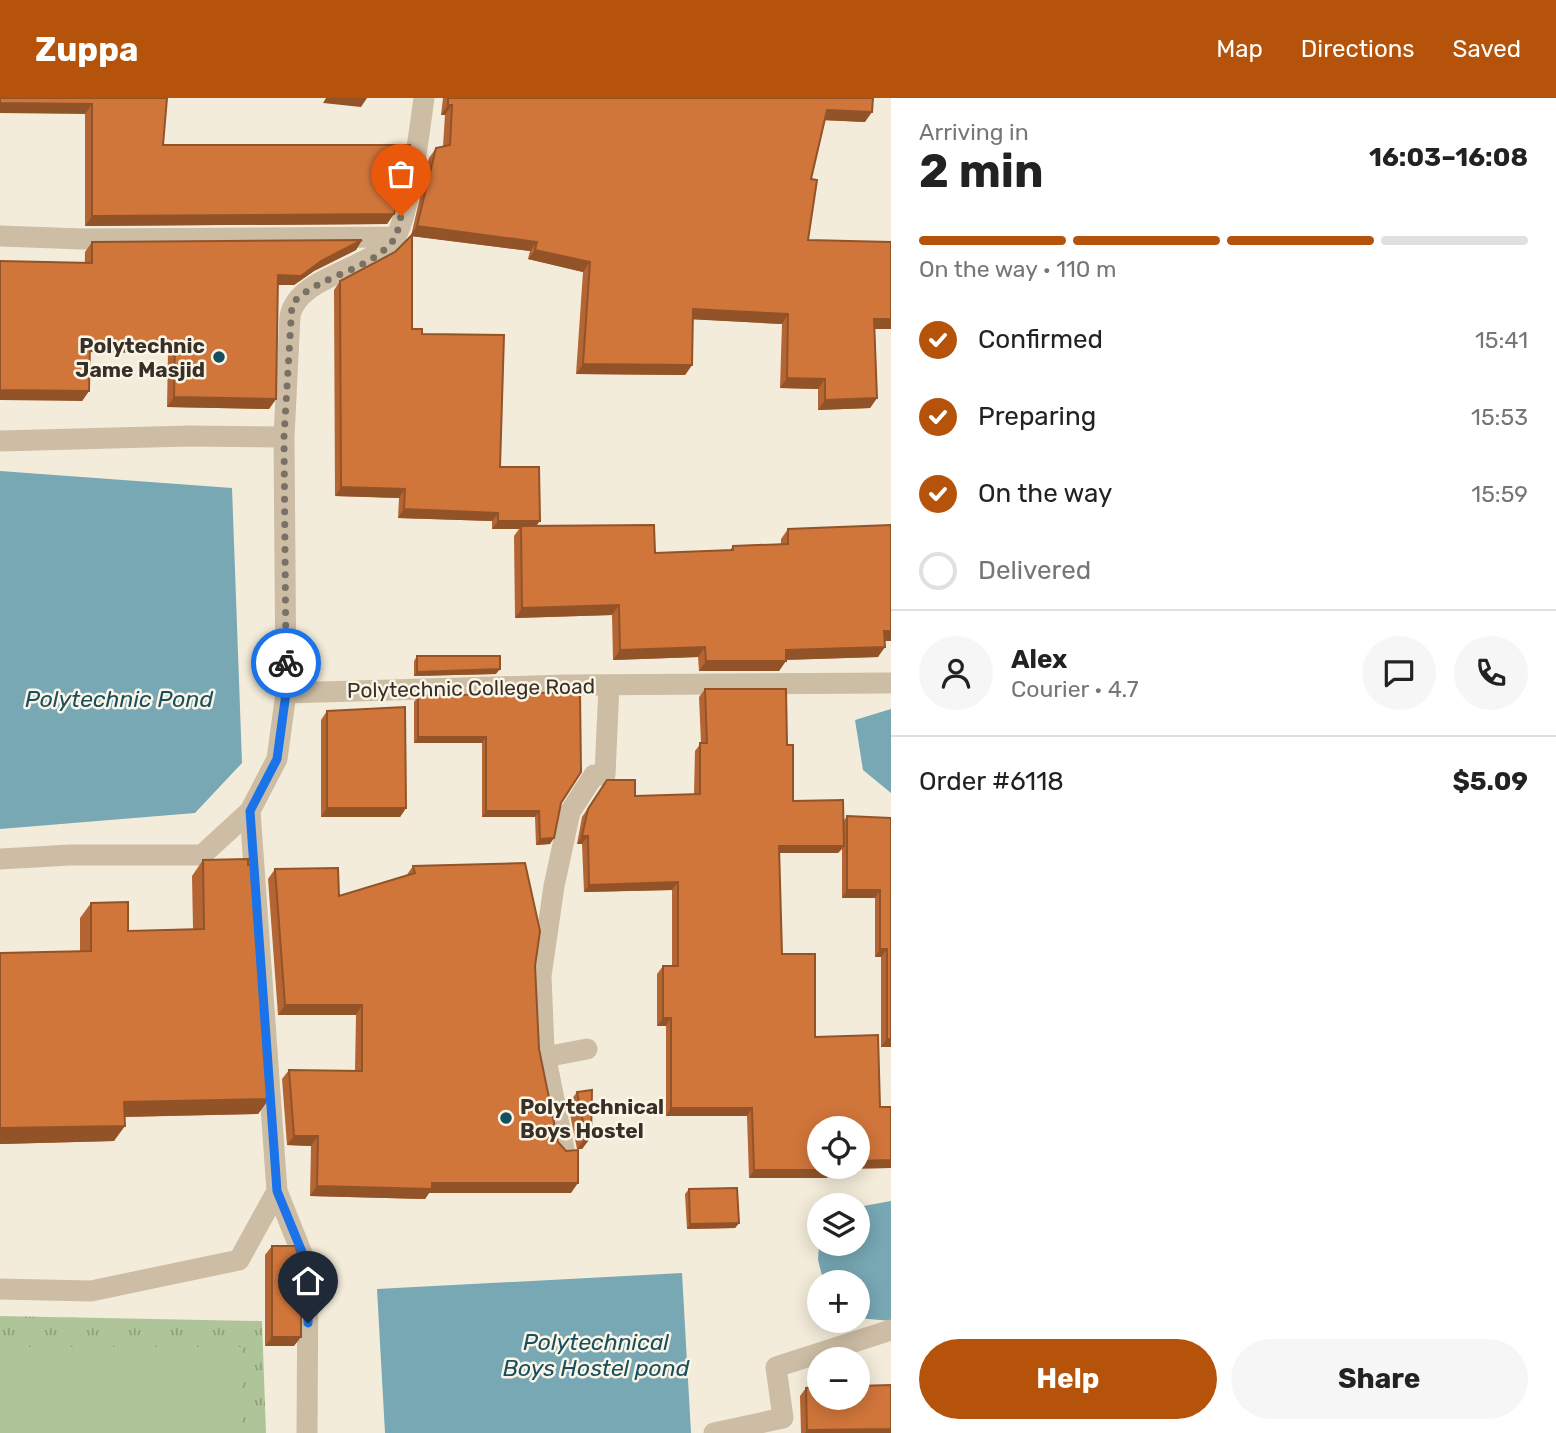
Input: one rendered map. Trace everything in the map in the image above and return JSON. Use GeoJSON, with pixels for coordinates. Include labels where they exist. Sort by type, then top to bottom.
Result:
{"type":"FeatureCollection","features":[{"type":"Feature","properties":{"kind":"street"},"geometry":{"type":"LineString","coordinates":[[0,859],[70,855],[202,855],[250,811],[277,759],[286,693],[284,437],[292,304],[303,292],[372,258],[395,237],[413,175],[424,98]]}},
{"type":"Feature","properties":{"kind":"street"},"geometry":{"type":"LineString","coordinates":[[0,236],[82,239],[395,237]]}},
{"type":"Feature","properties":{"kind":"street"},"geometry":{"type":"LineString","coordinates":[[0,441],[189,436],[284,437]]}},
{"type":"Feature","properties":{"kind":"street","name":"Polytechnic College Road"},"geometry":{"type":"LineString","coordinates":[[286,693],[609,685],[891,683]]}},
{"type":"Feature","properties":{"kind":"street"},"geometry":{"type":"LineString","coordinates":[[564,1149],[545,1057],[541,976],[554,886],[570,812],[594,775],[605,775],[609,685]]}},
{"type":"Feature","properties":{"kind":"street"},"geometry":{"type":"LineString","coordinates":[[250,811],[277,1191],[309,1269],[307,1433]]}},
{"type":"Feature","properties":{"kind":"street"},"geometry":{"type":"LineString","coordinates":[[545,1057],[587,1049]]}},
{"type":"Feature","properties":{"kind":"street"},"geometry":{"type":"LineString","coordinates":[[0,1289],[91,1292],[239,1260],[277,1191]]}},
{"type":"Feature","properties":{"kind":"street"},"geometry":{"type":"LineString","coordinates":[[713,1433],[783,1418],[776,1367],[891,1330]]}},
{"type":"Feature","properties":{"kind":"green space"},"geometry":{"type":"Polygon","coordinates":[[[0,1316],[262,1321],[266,1433],[0,1433],[0,1316]]]}},
{"type":"Feature","properties":{"kind":"green space"},"geometry":{"type":"Polygon","coordinates":[[[0,1347],[241,1347],[241,1433],[0,1433],[0,1347]]]}},
{"type":"Feature","properties":{"kind":"water","name":"Polytechnic Pond"},"geometry":{"type":"Polygon","coordinates":[[[0,471],[232,488],[242,763],[195,813],[0,829],[0,471]]]}},
{"type":"Feature","properties":{"kind":"water"},"geometry":{"type":"Polygon","coordinates":[[[891,709],[891,793],[863,770],[855,720],[891,709]]]}},
{"type":"Feature","properties":{"kind":"water"},"geometry":{"type":"Polygon","coordinates":[[[891,1201],[891,1321],[870,1319],[870,1270],[821,1270],[818,1260],[818,1256],[870,1256],[870,1205],[891,1201]]]}},
{"type":"Feature","properties":{"kind":"water","name":"Polytechnical Boys Hostel pond"},"geometry":{"type":"Polygon","coordinates":[[[682,1273],[691,1433],[385,1433],[377,1289],[682,1273]]]}},
{"type":"Feature","properties":{"kind":"building"},"geometry":{"type":"Polygon","coordinates":[[[0,98],[167,98],[163,145],[410,145],[394,214],[92,216],[92,104],[0,103],[0,98]]]}},
{"type":"Feature","properties":{"kind":"building"},"geometry":{"type":"Polygon","coordinates":[[[448,98],[873,98],[872,112],[827,110],[811,179],[817,180],[808,240],[891,242],[891,319],[874,319],[877,398],[825,400],[825,379],[787,378],[788,314],[693,309],[692,365],[583,364],[590,262],[535,250],[537,242],[417,226],[436,148],[450,145],[452,105],[448,105],[448,98]]]}},
{"type":"Feature","properties":{"kind":"building"},"geometry":{"type":"Polygon","coordinates":[[[412,235],[412,329],[422,329],[422,334],[504,335],[500,467],[539,467],[540,521],[498,521],[498,513],[404,509],[405,489],[341,487],[340,281],[395,252],[412,235]]]}},
{"type":"Feature","properties":{"kind":"building"},"geometry":{"type":"Polygon","coordinates":[[[362,240],[321,261],[301,276],[278,275],[276,399],[174,397],[175,343],[90,342],[89,391],[0,390],[0,261],[92,263],[92,242],[362,240]]]}},
{"type":"Feature","properties":{"kind":"building"},"geometry":{"type":"Polygon","coordinates":[[[654,525],[655,553],[733,550],[733,546],[788,544],[788,529],[891,525],[891,631],[884,631],[885,647],[786,650],[786,661],[706,661],[705,647],[620,650],[619,605],[522,608],[521,526],[654,525]]]}},
{"type":"Feature","properties":{"kind":"building"},"geometry":{"type":"Polygon","coordinates":[[[417,656],[500,656],[500,669],[417,672],[417,656]]]}},
{"type":"Feature","properties":{"kind":"building"},"geometry":{"type":"Polygon","coordinates":[[[705,689],[786,689],[787,745],[793,745],[793,801],[843,800],[844,846],[779,846],[782,954],[815,954],[815,1037],[878,1035],[880,1107],[891,1107],[891,1160],[870,1161],[870,1116],[807,1116],[807,1170],[754,1170],[752,1108],[671,1108],[671,1018],[663,1018],[663,966],[678,966],[678,882],[589,885],[588,836],[582,836],[588,809],[607,780],[635,780],[635,796],[700,794],[700,743],[707,743],[705,689]]]}},
{"type":"Feature","properties":{"kind":"building"},"geometry":{"type":"Polygon","coordinates":[[[580,692],[581,772],[561,803],[554,838],[540,839],[539,811],[486,811],[486,737],[418,737],[418,696],[580,692]]]}},
{"type":"Feature","properties":{"kind":"building"},"geometry":{"type":"Polygon","coordinates":[[[405,707],[406,808],[327,808],[327,711],[405,707]]]}},
{"type":"Feature","properties":{"kind":"building"},"geometry":{"type":"Polygon","coordinates":[[[847,816],[891,818],[891,1039],[887,1039],[887,949],[880,949],[880,890],[847,890],[847,816]]]}},
{"type":"Feature","properties":{"kind":"building"},"geometry":{"type":"Polygon","coordinates":[[[248,859],[248,865],[252,865],[269,1099],[124,1102],[125,1126],[0,1128],[0,953],[91,951],[91,903],[128,902],[128,931],[204,929],[203,860],[248,859]]]}},
{"type":"Feature","properties":{"kind":"building"},"geometry":{"type":"Polygon","coordinates":[[[525,863],[540,931],[535,966],[539,1049],[558,1142],[566,1151],[578,1150],[578,1183],[432,1183],[432,1189],[317,1186],[318,1136],[294,1136],[289,1070],[362,1071],[362,1005],[285,1005],[275,869],[338,868],[339,896],[415,873],[413,866],[525,863]]]}},
{"type":"Feature","properties":{"kind":"building"},"geometry":{"type":"Polygon","coordinates":[[[592,1090],[591,1137],[586,1137],[577,1092],[592,1090]]]}},
{"type":"Feature","properties":{"kind":"building"},"geometry":{"type":"Polygon","coordinates":[[[737,1188],[739,1223],[690,1224],[689,1189],[737,1188]]]}},
{"type":"Feature","properties":{"kind":"building"},"geometry":{"type":"Polygon","coordinates":[[[272,1246],[295,1246],[301,1262],[301,1337],[272,1337],[272,1246]]]}},
{"type":"Feature","properties":{"kind":"building"},"geometry":{"type":"Polygon","coordinates":[[[891,1385],[891,1429],[807,1430],[806,1388],[807,1410],[870,1410],[870,1386],[891,1385]]]}},
{"type":"Feature","properties":{"kind":"way so far"},"geometry":{"type":"LineString","coordinates":[[286,663],[284,437],[292,304],[303,292],[372,258],[395,237],[401,216]]}},
{"type":"Feature","properties":{"kind":"place","name":"Polytechnic Jame Masjid"},"geometry":{"type":"Point","coordinates":[219,357]}},
{"type":"Feature","properties":{"kind":"place","name":"Polytechnical Boys Hostel"},"geometry":{"type":"Point","coordinates":[506,1118]}},
{"type":"Feature","properties":{"kind":"route"},"geometry":{"type":"LineString","coordinates":[[286,663],[286,693],[277,759],[250,811],[277,1191],[309,1269],[308,1323]]}}]}
